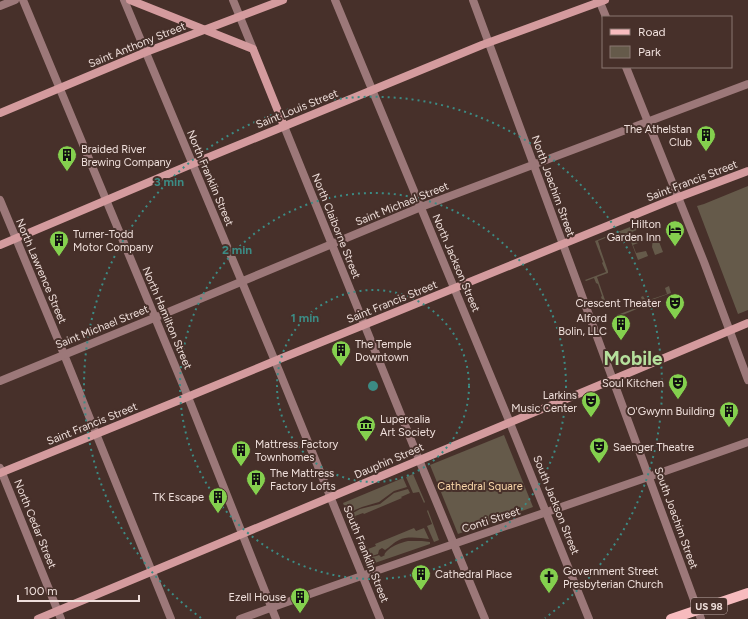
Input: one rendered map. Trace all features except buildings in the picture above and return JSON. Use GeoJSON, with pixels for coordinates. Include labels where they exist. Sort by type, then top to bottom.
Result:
{"type":"FeatureCollection","features":[{"type":"Feature","properties":{"kind":"main road","name":"US 98"},"geometry":{"type":"LineString","coordinates":[[671,619],[699,614],[748,593]]}},
{"type":"Feature","properties":{"kind":"street"},"geometry":{"type":"LineString","coordinates":[[0,6],[15,0]]}},
{"type":"Feature","properties":{"kind":"street","name":"North Hamilton Street"},"geometry":{"type":"LineString","coordinates":[[23,0],[188,397],[276,619]]}},
{"type":"Feature","properties":{"kind":"street","name":"North Franklin Street"},"geometry":{"type":"LineString","coordinates":[[124,0],[275,360],[331,498]]}},
{"type":"Feature","properties":{"kind":"street"},"geometry":{"type":"LineString","coordinates":[[130,0],[253,49]]}},
{"type":"Feature","properties":{"kind":"street","name":"North Claiborne Street"},"geometry":{"type":"LineString","coordinates":[[233,0],[485,619]]}},
{"type":"Feature","properties":{"kind":"street","name":"Saint Anthony Street"},"geometry":{"type":"LineString","coordinates":[[0,113],[146,52],[283,0]]}},
{"type":"Feature","properties":{"kind":"street","name":"North Jackson Street"},"geometry":{"type":"LineString","coordinates":[[335,0],[510,423]]}},
{"type":"Feature","properties":{"kind":"street","name":"North Joachim Street"},"geometry":{"type":"LineString","coordinates":[[473,0],[613,380]]}},
{"type":"Feature","properties":{"kind":"street"},"geometry":{"type":"LineString","coordinates":[[601,1],[606,16]]}},
{"type":"Feature","properties":{"kind":"street","name":"Saint Louis Street"},"geometry":{"type":"LineString","coordinates":[[0,245],[372,90],[488,43],[601,1]]}},
{"type":"Feature","properties":{"kind":"street"},"geometry":{"type":"LineString","coordinates":[[626,68],[748,380]]}},
{"type":"Feature","properties":{"kind":"street","name":"Saint Michael Street"},"geometry":{"type":"LineString","coordinates":[[0,381],[421,207],[748,84]]}},
{"type":"Feature","properties":{"kind":"street","name":"Saint Francis Street"},"geometry":{"type":"LineString","coordinates":[[1,471],[96,435],[275,360],[748,171]]}},
{"type":"Feature","properties":{"kind":"street","name":"North Lawrence Street"},"geometry":{"type":"LineString","coordinates":[[0,200],[172,619]]}},
{"type":"Feature","properties":{"kind":"street","name":"Dauphin Street"},"geometry":{"type":"LineString","coordinates":[[38,619],[748,323]]}},
{"type":"Feature","properties":{"kind":"street","name":"South Joachim Street"},"geometry":{"type":"LineString","coordinates":[[613,380],[699,614]]}},
{"type":"Feature","properties":{"kind":"street","name":"South Jackson Street"},"geometry":{"type":"LineString","coordinates":[[510,423],[589,619]]}},
{"type":"Feature","properties":{"kind":"street","name":"Conti Street"},"geometry":{"type":"LineString","coordinates":[[240,619],[748,442]]}},
{"type":"Feature","properties":{"kind":"street","name":"North Cedar Street"},"geometry":{"type":"LineString","coordinates":[[1,471],[61,619]]}},
{"type":"Feature","properties":{"kind":"street","name":"South Franklin Street"},"geometry":{"type":"LineString","coordinates":[[331,498],[380,619]]}},
{"type":"Feature","properties":{"kind":"green space"},"geometry":{"type":"Polygon","coordinates":[[[748,186],[748,310],[738,314],[697,206],[748,186]]]}},
{"type":"Feature","properties":{"kind":"green space"},"geometry":{"type":"Polygon","coordinates":[[[635,225],[639,229],[632,232],[636,241],[642,239],[643,241],[633,245],[636,253],[646,251],[648,256],[638,260],[630,239],[623,241],[620,232],[598,241],[608,273],[597,277],[606,303],[594,307],[594,305],[603,302],[598,284],[594,278],[585,280],[606,272],[595,241],[635,225]]]}},
{"type":"Feature","properties":{"kind":"green space"},"geometry":{"type":"Polygon","coordinates":[[[654,234],[656,234],[663,252],[655,255],[652,247],[653,237],[655,236],[654,234]]]}},
{"type":"Feature","properties":{"kind":"green space"},"geometry":{"type":"Polygon","coordinates":[[[669,286],[671,293],[646,302],[646,305],[618,317],[617,315],[644,305],[641,297],[643,296],[646,301],[667,294],[665,288],[669,286]]]}},
{"type":"Feature","properties":{"kind":"green space","name":"Cathedral Square"},"geometry":{"type":"Polygon","coordinates":[[[504,435],[533,507],[458,534],[430,465],[504,435]]]}},
{"type":"Feature","properties":{"kind":"green space"},"geometry":{"type":"Polygon","coordinates":[[[413,474],[425,502],[424,503],[419,492],[413,493],[406,477],[413,474]]]}},
{"type":"Feature","properties":{"kind":"green space"},"geometry":{"type":"Polygon","coordinates":[[[403,478],[407,487],[394,491],[379,502],[362,507],[352,512],[351,518],[353,527],[343,503],[403,478]]]}},
{"type":"Feature","properties":{"kind":"green space"},"geometry":{"type":"Polygon","coordinates":[[[408,489],[410,493],[401,497],[402,498],[364,514],[355,516],[358,525],[356,526],[352,517],[353,513],[360,509],[380,504],[394,493],[408,489]]]}},
{"type":"Feature","properties":{"kind":"green space"},"geometry":{"type":"Polygon","coordinates":[[[428,510],[439,540],[434,542],[427,526],[432,524],[427,511],[428,510]]]}},
{"type":"Feature","properties":{"kind":"green space"},"geometry":{"type":"Polygon","coordinates":[[[414,528],[416,531],[424,528],[429,539],[402,539],[395,542],[385,550],[382,548],[379,550],[378,554],[372,556],[366,551],[362,542],[365,541],[368,549],[376,546],[375,544],[414,528]]]}},
{"type":"Feature","properties":{"kind":"green space"},"geometry":{"type":"Polygon","coordinates":[[[408,541],[430,542],[430,544],[369,565],[360,543],[369,556],[379,555],[381,557],[385,555],[386,552],[393,546],[408,541]]]}},
{"type":"Feature","properties":{"kind":"place","name":"The Athelstan Club"},"geometry":{"type":"Point","coordinates":[706,152]}},
{"type":"Feature","properties":{"kind":"place","name":"Braided River Brewing Company"},"geometry":{"type":"Point","coordinates":[67,172]}},
{"type":"Feature","properties":{"kind":"place","name":"Hilton Garden Inn"},"geometry":{"type":"Point","coordinates":[675,247]}},
{"type":"Feature","properties":{"kind":"place","name":"Turner-Todd Motor Company"},"geometry":{"type":"Point","coordinates":[59,257]}},
{"type":"Feature","properties":{"kind":"place","name":"Crescent Theater"},"geometry":{"type":"Point","coordinates":[675,320]}},
{"type":"Feature","properties":{"kind":"place","name":"Alford Bolin, LLC"},"geometry":{"type":"Point","coordinates":[621,341]}},
{"type":"Feature","properties":{"kind":"place","name":"The Temple Downtown"},"geometry":{"type":"Point","coordinates":[341,367]}},
{"type":"Feature","properties":{"kind":"place","name":"Soul Kitchen"},"geometry":{"type":"Point","coordinates":[678,400]}},
{"type":"Feature","properties":{"kind":"place","name":"Larkins Music Center"},"geometry":{"type":"Point","coordinates":[591,418]}},
{"type":"Feature","properties":{"kind":"place","name":"O'Gwynn Building"},"geometry":{"type":"Point","coordinates":[729,428]}},
{"type":"Feature","properties":{"kind":"place","name":"Lupercalia Art Society"},"geometry":{"type":"Point","coordinates":[366,442]}},
{"type":"Feature","properties":{"kind":"place","name":"Saenger Theatre"},"geometry":{"type":"Point","coordinates":[599,464]}},
{"type":"Feature","properties":{"kind":"place","name":"Mattress Factory Townhomes"},"geometry":{"type":"Point","coordinates":[241,467]}},
{"type":"Feature","properties":{"kind":"place","name":"The Mattress Factory Lofts"},"geometry":{"type":"Point","coordinates":[256,496]}},
{"type":"Feature","properties":{"kind":"place","name":"TK Escape"},"geometry":{"type":"Point","coordinates":[218,514]}},
{"type":"Feature","properties":{"kind":"place","name":"Cathedral Place"},"geometry":{"type":"Point","coordinates":[421,591]}},
{"type":"Feature","properties":{"kind":"place","name":"Government Street Presbyterian Church"},"geometry":{"type":"Point","coordinates":[549,594]}},
{"type":"Feature","properties":{"kind":"place","name":"Ezell House"},"geometry":{"type":"Point","coordinates":[300,614]}},
{"type":"Feature","properties":{"kind":"district","name":"Mobile"},"geometry":{"type":"Point","coordinates":[633,358]}}]}
